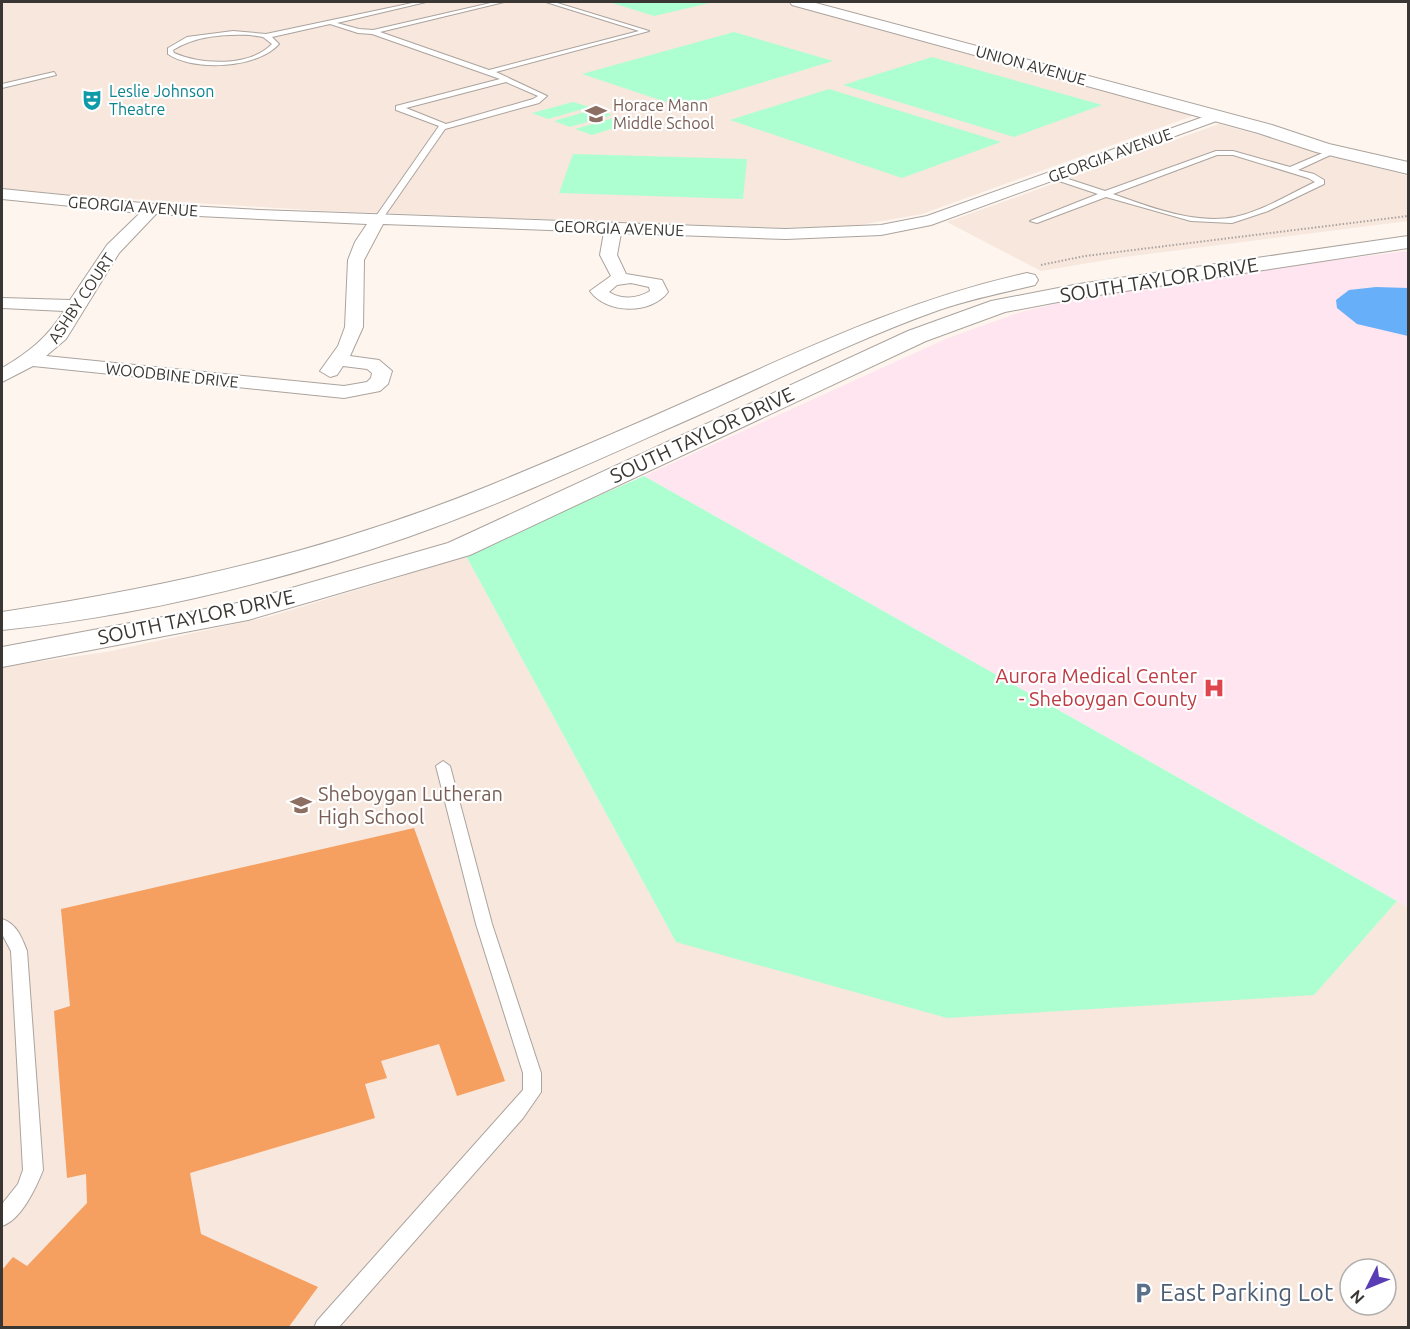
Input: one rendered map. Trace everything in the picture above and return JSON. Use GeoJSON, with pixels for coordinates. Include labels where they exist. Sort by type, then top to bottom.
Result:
{"type":"FeatureCollection","features":[{"type":"Feature","properties":{"kind":"main road","name":"UNION AVENUE"},"geometry":{"type":"LineString","coordinates":[[797,2],[1265,129],[1335,152],[1408,170]]}},
{"type":"Feature","properties":{"kind":"main road","name":"UNION AVENUE"},"geometry":{"type":"LineString","coordinates":[[1265,129],[1299,135],[1372,154],[1408,170]]}},
{"type":"Feature","properties":{"kind":"main road","name":"SOUTH TAYLOR DRIVE"},"geometry":{"type":"LineString","coordinates":[[2,621],[62,614],[210,585],[317,557],[400,530],[485,497],[671,418],[890,319],[976,289],[1064,273],[1408,226]]}},
{"type":"Feature","properties":{"kind":"main road","name":"SOUTH TAYLOR DRIVE"},"geometry":{"type":"LineString","coordinates":[[2,657],[248,610],[459,549],[916,336],[999,306],[1079,291],[1408,242]]}},
{"type":"Feature","properties":{"kind":"street","name":"GEORGIA AVENUE"},"geometry":{"type":"LineString","coordinates":[[2,194],[152,208],[806,235],[881,230],[931,220],[1217,116]]}},
{"type":"Feature","properties":{"kind":"street","name":"ASHBY COURT"},"geometry":{"type":"LineString","coordinates":[[2,376],[30,360],[59,335],[112,249],[152,208]]}},
{"type":"Feature","properties":{"kind":"street"},"geometry":{"type":"LineString","coordinates":[[314,390],[338,360],[354,327],[356,260],[363,242],[378,219]]}},
{"type":"Feature","properties":{"kind":"street"},"geometry":{"type":"LineString","coordinates":[[614,228],[607,247],[608,258],[621,279]]}},
{"type":"Feature","properties":{"kind":"street"},"geometry":{"type":"LineString","coordinates":[[2,303],[76,306]]}},
{"type":"Feature","properties":{"kind":"street","name":"WOODBINE DRIVE"},"geometry":{"type":"LineString","coordinates":[[30,360],[314,390],[358,391],[373,387],[381,380],[381,371],[372,364],[338,360]]}},
{"type":"Feature","properties":{"kind":"lane"},"geometry":{"type":"LineString","coordinates":[[266,36],[276,45],[273,49],[237,61],[202,63],[188,61],[171,54],[170,49],[176,44],[202,36],[237,33],[266,36],[423,2]]}},
{"type":"Feature","properties":{"kind":"lane"},"geometry":{"type":"LineString","coordinates":[[373,32],[501,2]]}},
{"type":"Feature","properties":{"kind":"lane"},"geometry":{"type":"LineString","coordinates":[[489,72],[646,31],[549,2]]}},
{"type":"Feature","properties":{"kind":"lane"},"geometry":{"type":"LineString","coordinates":[[332,23],[358,31],[373,32],[489,72],[540,93],[542,97],[445,126],[436,134],[378,219]]}},
{"type":"Feature","properties":{"kind":"lane"},"geometry":{"type":"LineString","coordinates":[[2,86],[54,74]]}},
{"type":"Feature","properties":{"kind":"lane"},"geometry":{"type":"LineString","coordinates":[[445,126],[399,108],[504,80]]}},
{"type":"Feature","properties":{"kind":"lane"},"geometry":{"type":"LineString","coordinates":[[1290,170],[1335,152]]}},
{"type":"Feature","properties":{"kind":"lane"},"geometry":{"type":"LineString","coordinates":[[1034,221],[1107,193],[1216,153],[1233,153],[1320,179],[1321,182],[1234,220],[1196,221],[1107,193],[1053,176]]}},
{"type":"Feature","properties":{"kind":"lane"},"geometry":{"type":"LineString","coordinates":[[324,1328],[516,1113],[532,1092],[532,1073],[484,924],[443,766]]}},
{"type":"Feature","properties":{"kind":"lane"},"geometry":{"type":"LineString","coordinates":[[2,1218],[26,1188],[33,1170],[21,962],[17,941],[5,928]]}},
{"type":"Feature","properties":{"kind":"shaded area","name":"Horace Mann Middle School"},"geometry":{"type":"Polygon","coordinates":[[[2,2],[786,2],[1172,105],[1192,116],[922,214],[854,226],[781,228],[326,211],[82,196],[2,188],[2,2]]]}},
{"type":"Feature","properties":{"kind":"shaded area"},"geometry":{"type":"Polygon","coordinates":[[[1219,124],[1408,176],[1408,221],[1124,257],[1041,271],[947,222],[1219,124]]]}},
{"type":"Feature","properties":{"kind":"shaded area","name":"Aurora Medical Center - Sheboygan County"},"geometry":{"type":"Polygon","coordinates":[[[1408,251],[1408,907],[644,476],[948,338],[1021,312],[1101,293],[1269,268],[1408,251]]]}},
{"type":"Feature","properties":{"kind":"shaded area"},"geometry":{"type":"Polygon","coordinates":[[[465,554],[676,942],[1313,995],[1397,901],[1408,907],[1408,1327],[2,1327],[2,667],[106,652],[268,617],[400,577],[465,554]]]}},
{"type":"Feature","properties":{"kind":"green space"},"geometry":{"type":"Polygon","coordinates":[[[609,2],[714,2],[654,16],[609,2]]]}},
{"type":"Feature","properties":{"kind":"green space"},"geometry":{"type":"Polygon","coordinates":[[[734,32],[833,61],[681,107],[582,74],[734,32]]]}},
{"type":"Feature","properties":{"kind":"green space"},"geometry":{"type":"Polygon","coordinates":[[[932,57],[1102,105],[1014,137],[843,85],[932,57]]]}},
{"type":"Feature","properties":{"kind":"green space"},"geometry":{"type":"Polygon","coordinates":[[[829,89],[1001,142],[902,178],[730,120],[829,89]]]}},
{"type":"Feature","properties":{"kind":"green space"},"geometry":{"type":"Polygon","coordinates":[[[573,102],[590,107],[548,119],[532,113],[573,102]]]}},
{"type":"Feature","properties":{"kind":"green space"},"geometry":{"type":"Polygon","coordinates":[[[595,109],[612,115],[570,127],[554,121],[595,109]]]}},
{"type":"Feature","properties":{"kind":"green space"},"geometry":{"type":"Polygon","coordinates":[[[617,117],[633,122],[592,135],[575,129],[617,117]]]}},
{"type":"Feature","properties":{"kind":"green space"},"geometry":{"type":"Polygon","coordinates":[[[573,154],[747,159],[743,199],[559,193],[573,154]]]}},
{"type":"Feature","properties":{"kind":"green space"},"geometry":{"type":"Polygon","coordinates":[[[644,476],[1397,901],[1314,995],[947,1018],[676,942],[465,554],[644,476]]]}},
{"type":"Feature","properties":{"kind":"water"},"geometry":{"type":"Polygon","coordinates":[[[1376,287],[1408,288],[1408,336],[1357,324],[1337,308],[1336,300],[1349,290],[1376,287]]]}},
{"type":"Feature","properties":{"kind":"building"},"geometry":{"type":"Polygon","coordinates":[[[414,828],[505,1081],[457,1096],[439,1044],[381,1061],[387,1078],[365,1084],[375,1118],[190,1173],[201,1234],[318,1287],[288,1328],[2,1328],[2,1270],[13,1257],[27,1266],[87,1203],[86,1174],[67,1178],[54,1011],[70,1006],[61,909],[414,828]]]}},
{"type":"Feature","properties":{"kind":"place","name":"Leslie Johnson Theatre"},"geometry":{"type":"Point","coordinates":[92,100]}},
{"type":"Feature","properties":{"kind":"place","name":"Horace Mann Middle School"},"geometry":{"type":"Point","coordinates":[596,114]}},
{"type":"Feature","properties":{"kind":"place","name":"Aurora Medical Center - Sheboygan County"},"geometry":{"type":"Point","coordinates":[1214,688]}},
{"type":"Feature","properties":{"kind":"place","name":"Sheboygan Lutheran High School"},"geometry":{"type":"Point","coordinates":[301,805]}},
{"type":"Feature","properties":{"kind":"place","name":"East Parking Lot"},"geometry":{"type":"Point","coordinates":[1143,1293]}}]}
